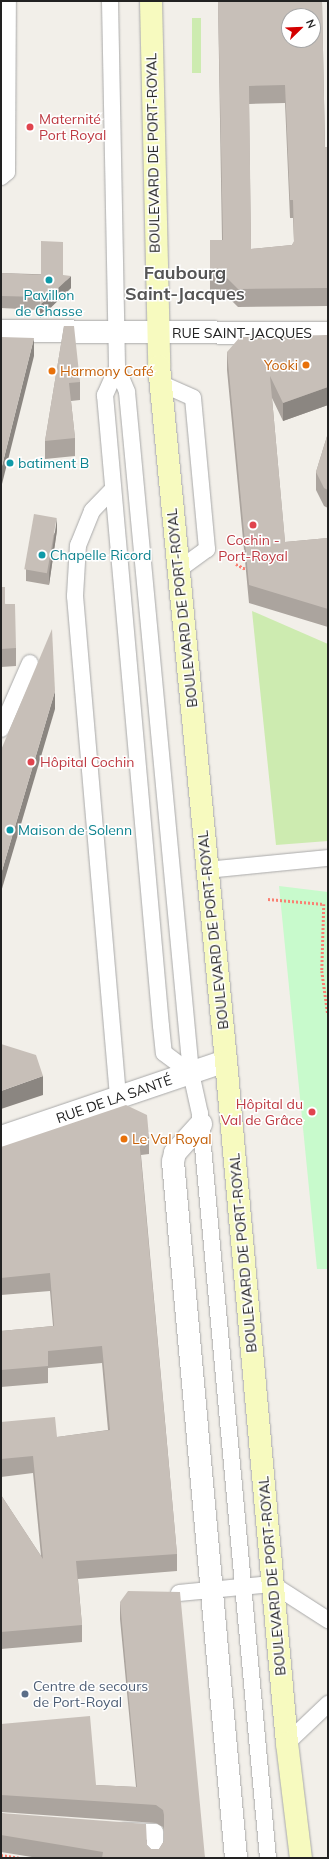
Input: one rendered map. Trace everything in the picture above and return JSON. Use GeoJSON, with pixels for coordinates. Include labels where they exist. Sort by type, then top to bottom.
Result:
{"type":"FeatureCollection","features":[{"type":"Feature","properties":{"kind":"main road","name":"BOULEVARD DE PORT-ROYAL"},"geometry":{"type":"LineString","coordinates":[[150,1],[156,334],[226,1061],[287,1743],[301,1858]]}},
{"type":"Feature","properties":{"kind":"street","name":"RUE SAINT-JACQUES"},"geometry":{"type":"LineString","coordinates":[[1,331],[156,334],[328,333]]}},
{"type":"Feature","properties":{"kind":"street","name":"RUE DE LA SANTÉ"},"geometry":{"type":"LineString","coordinates":[[1,1137],[226,1061]]}},
{"type":"Feature","properties":{"kind":"street"},"geometry":{"type":"LineString","coordinates":[[201,1124],[175,1153],[173,1162],[236,1858]]}},
{"type":"Feature","properties":{"kind":"lane"},"geometry":{"type":"LineString","coordinates":[[1,177],[7,172],[8,1]]}},
{"type":"Feature","properties":{"kind":"lane","name":"BOULEVARD DE PORT-ROYAL"},"geometry":{"type":"LineString","coordinates":[[110,1],[117,368],[127,392],[192,1073],[201,1124],[268,1858]]}},
{"type":"Feature","properties":{"kind":"lane","name":"BOULEVARD DE PORT-ROYAL"},"geometry":{"type":"LineString","coordinates":[[117,368],[105,395],[161,1026],[164,1053],[192,1073]]}},
{"type":"Feature","properties":{"kind":"lane"},"geometry":{"type":"LineString","coordinates":[[160,383],[192,398],[207,549],[178,570]]}},
{"type":"Feature","properties":{"kind":"lane"},"geometry":{"type":"LineString","coordinates":[[113,489],[92,511],[78,545],[74,596],[118,1097]]}},
{"type":"Feature","properties":{"kind":"lane"},"geometry":{"type":"LineString","coordinates":[[1,729],[30,663]]}},
{"type":"Feature","properties":{"kind":"lane"},"geometry":{"type":"LineString","coordinates":[[207,870],[328,858]]}},
{"type":"Feature","properties":{"kind":"lane"},"geometry":{"type":"LineString","coordinates":[[179,1593],[272,1584],[328,1620]]}},
{"type":"Feature","properties":{"kind":"lane"},"geometry":{"type":"LineString","coordinates":[[287,1743],[328,1704]]}},
{"type":"Feature","properties":{"kind":"lane"},"geometry":{"type":"LineString","coordinates":[[110,1830],[155,1832],[155,1858]]}},
{"type":"Feature","properties":{"kind":"path"},"geometry":{"type":"LineString","coordinates":[[236,564],[252,571]]}},
{"type":"Feature","properties":{"kind":"path"},"geometry":{"type":"LineString","coordinates":[[268,899],[324,904],[322,972],[328,1015]]}},
{"type":"Feature","properties":{"kind":"path"},"geometry":{"type":"LineString","coordinates":[[1,1855],[19,1858]]}},
{"type":"Feature","properties":{"kind":"green space"},"geometry":{"type":"Polygon","coordinates":[[[192,18],[201,18],[201,73],[192,73],[192,18]]]}},
{"type":"Feature","properties":{"kind":"green space"},"geometry":{"type":"Polygon","coordinates":[[[252,611],[328,644],[328,841],[276,845],[252,611]]]}},
{"type":"Feature","properties":{"kind":"green space"},"geometry":{"type":"Polygon","coordinates":[[[279,886],[328,892],[328,1269],[317,1269],[279,886]]]}},
{"type":"Feature","properties":{"kind":"building"},"geometry":{"type":"Polygon","coordinates":[[[218,1],[322,1],[325,147],[328,147],[328,288],[238,289],[223,274],[210,276],[210,240],[223,240],[218,1]],[[285,85],[249,86],[251,249],[292,245],[294,241],[293,200],[290,200],[285,85]]]}},
{"type":"Feature","properties":{"kind":"building","name":"Pavillon de Chasse"},"geometry":{"type":"Polygon","coordinates":[[[41,241],[63,242],[63,275],[71,276],[40,305],[40,297],[1,296],[1,273],[41,275],[41,241]]]}},
{"type":"Feature","properties":{"kind":"building"},"geometry":{"type":"Polygon","coordinates":[[[64,326],[74,326],[80,382],[69,383],[75,438],[45,441],[64,326]]]}},
{"type":"Feature","properties":{"kind":"building"},"geometry":{"type":"Polygon","coordinates":[[[328,335],[328,387],[283,403],[270,376],[285,542],[328,538],[328,609],[249,585],[227,352],[240,337],[328,335]]]}},
{"type":"Feature","properties":{"kind":"building"},"geometry":{"type":"Polygon","coordinates":[[[1,337],[34,338],[1,470],[1,337]]]}},
{"type":"Feature","properties":{"kind":"building"},"geometry":{"type":"Polygon","coordinates":[[[328,433],[328,490],[324,488],[316,472],[328,433]]]}},
{"type":"Feature","properties":{"kind":"building","name":"Chapelle Ricord"},"geometry":{"type":"Polygon","coordinates":[[[34,514],[57,518],[47,573],[24,569],[34,514]]]}},
{"type":"Feature","properties":{"kind":"building"},"geometry":{"type":"Polygon","coordinates":[[[1,587],[5,587],[5,604],[15,604],[16,648],[1,649],[1,587]]]}},
{"type":"Feature","properties":{"kind":"building","name":"Maison de Solenn"},"geometry":{"type":"Polygon","coordinates":[[[52,629],[55,691],[1,874],[1,750],[52,629]]]}},
{"type":"Feature","properties":{"kind":"building"},"geometry":{"type":"Polygon","coordinates":[[[1,1044],[36,1055],[43,1076],[1,1091],[1,1044]]]}},
{"type":"Feature","properties":{"kind":"building"},"geometry":{"type":"Polygon","coordinates":[[[126,1105],[147,1115],[149,1137],[139,1138],[177,1554],[76,1561],[82,1625],[1,1632],[1,1495],[43,1559],[33,1456],[1,1459],[1,1422],[55,1417],[57,1437],[110,1430],[102,1346],[48,1351],[48,1366],[1,1370],[1,1331],[54,1326],[50,1273],[1,1278],[1,1147],[126,1105]]]}},
{"type":"Feature","properties":{"kind":"building"},"geometry":{"type":"Polygon","coordinates":[[[128,1591],[180,1592],[205,1858],[102,1858],[103,1852],[1,1835],[1,1813],[146,1824],[147,1845],[151,1849],[159,1849],[164,1841],[163,1810],[156,1805],[1,1795],[1,1724],[90,1716],[96,1785],[137,1787],[120,1602],[128,1591]]]}},
{"type":"Feature","properties":{"kind":"place","name":"Maternité Port Royal"},"geometry":{"type":"Point","coordinates":[30,127]}},
{"type":"Feature","properties":{"kind":"place","name":"Pavillon de Chasse"},"geometry":{"type":"Point","coordinates":[49,280]}},
{"type":"Feature","properties":{"kind":"place","name":"Yooki"},"geometry":{"type":"Point","coordinates":[306,365]}},
{"type":"Feature","properties":{"kind":"place","name":"Harmony Café"},"geometry":{"type":"Point","coordinates":[52,371]}},
{"type":"Feature","properties":{"kind":"place","name":"batiment B"},"geometry":{"type":"Point","coordinates":[10,463]}},
{"type":"Feature","properties":{"kind":"place","name":"Cochin - Port-Royal"},"geometry":{"type":"Point","coordinates":[253,525]}},
{"type":"Feature","properties":{"kind":"place","name":"Chapelle Ricord"},"geometry":{"type":"Point","coordinates":[42,555]}},
{"type":"Feature","properties":{"kind":"place","name":"Hôpital Cochin"},"geometry":{"type":"Point","coordinates":[31,762]}},
{"type":"Feature","properties":{"kind":"place","name":"Maison de Solenn"},"geometry":{"type":"Point","coordinates":[10,830]}},
{"type":"Feature","properties":{"kind":"place","name":"Hôpital du Val de Grâce"},"geometry":{"type":"Point","coordinates":[312,1112]}},
{"type":"Feature","properties":{"kind":"place","name":"Le Val Royal"},"geometry":{"type":"Point","coordinates":[124,1139]}},
{"type":"Feature","properties":{"kind":"place","name":"Centre de secours de Port-Royal"},"geometry":{"type":"Point","coordinates":[25,1694]}},
{"type":"Feature","properties":{"kind":"district","name":"Faubourg Saint-Jacques"},"geometry":{"type":"Point","coordinates":[185,284]}}]}
